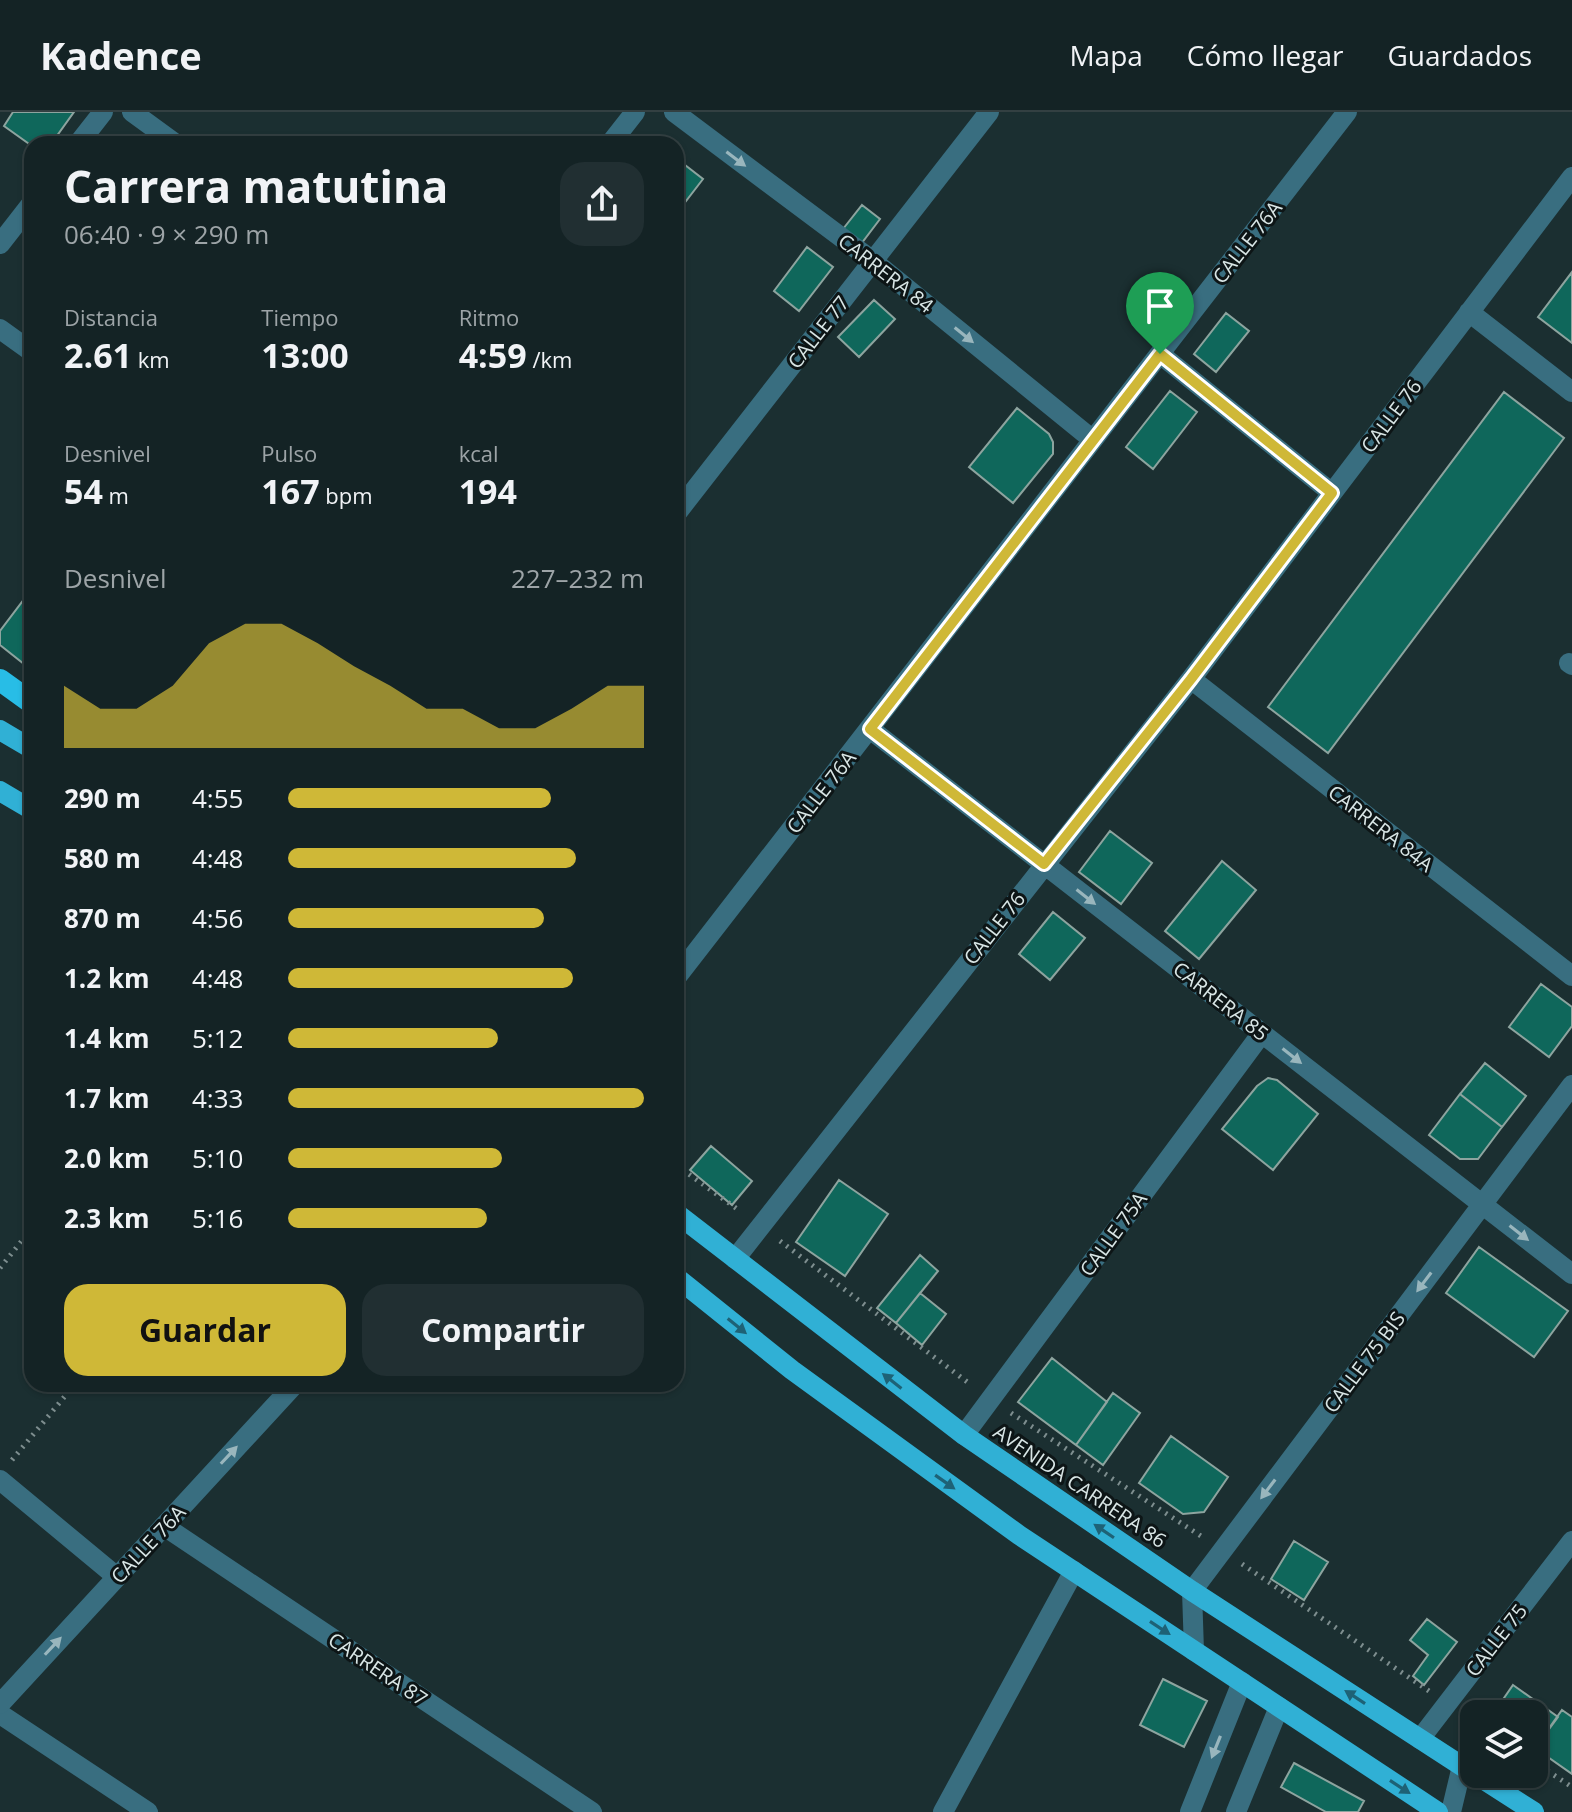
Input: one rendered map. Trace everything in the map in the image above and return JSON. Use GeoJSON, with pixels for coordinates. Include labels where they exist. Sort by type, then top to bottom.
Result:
{"type":"FeatureCollection","features":[{"type":"Feature","properties":{"kind":"highway"},"geometry":{"type":"LineString","coordinates":[[0,680],[24,697]]}},
{"type":"Feature","properties":{"kind":"main road"},"geometry":{"type":"LineString","coordinates":[[0,730],[24,744]]}},
{"type":"Feature","properties":{"kind":"main road"},"geometry":{"type":"LineString","coordinates":[[0,791],[24,805]]}},
{"type":"Feature","properties":{"kind":"main road","name":"AVENIDA CARRERA 86"},"geometry":{"type":"LineString","coordinates":[[684,1219],[964,1435],[1192,1591],[1460,1765]]}},
{"type":"Feature","properties":{"kind":"main road"},"geometry":{"type":"LineString","coordinates":[[684,1283],[864,1424],[1074,1571],[1438,1812]]}},
{"type":"Feature","properties":{"kind":"main road","name":"AVENIDA CARRERA 86"},"geometry":{"type":"LineString","coordinates":[[1497,1788],[1534,1812]]}},
{"type":"Feature","properties":{"kind":"street"},"geometry":{"type":"LineString","coordinates":[[84,136],[103,112]]}},
{"type":"Feature","properties":{"kind":"street"},"geometry":{"type":"LineString","coordinates":[[132,112],[165,136]]}},
{"type":"Feature","properties":{"kind":"street"},"geometry":{"type":"LineString","coordinates":[[616,136],[635,112]]}},
{"type":"Feature","properties":{"kind":"street","name":"CARRERA 84"},"geometry":{"type":"LineString","coordinates":[[674,112],[873,261],[1093,440]]}},
{"type":"Feature","properties":{"kind":"street","name":"CALLE 77"},"geometry":{"type":"LineString","coordinates":[[684,504],[989,112]]}},
{"type":"Feature","properties":{"kind":"street","name":"CALLE 76A"},"geometry":{"type":"LineString","coordinates":[[684,968],[1347,112]]}},
{"type":"Feature","properties":{"kind":"street","name":"CALLE 76"},"geometry":{"type":"LineString","coordinates":[[735,1259],[1191,679],[1572,177]]}},
{"type":"Feature","properties":{"kind":"street"},"geometry":{"type":"LineString","coordinates":[[0,244],[24,213]]}},
{"type":"Feature","properties":{"kind":"street"},"geometry":{"type":"LineString","coordinates":[[1469,312],[1572,392]]}},
{"type":"Feature","properties":{"kind":"street"},"geometry":{"type":"LineString","coordinates":[[0,329],[24,346]]}},
{"type":"Feature","properties":{"kind":"street"},"geometry":{"type":"LineString","coordinates":[[1160,354],[1332,493]]}},
{"type":"Feature","properties":{"kind":"street","name":"CARRERA 84A"},"geometry":{"type":"LineString","coordinates":[[1191,679],[1572,976]]}},
{"type":"Feature","properties":{"kind":"street","name":"CARRERA 85"},"geometry":{"type":"LineString","coordinates":[[870,729],[1572,1274]]}},
{"type":"Feature","properties":{"kind":"street","name":"CALLE 75A"},"geometry":{"type":"LineString","coordinates":[[964,1435],[1262,1033]]}},
{"type":"Feature","properties":{"kind":"street","name":"CALLE 75 BIS"},"geometry":{"type":"LineString","coordinates":[[1192,1591],[1572,1085]]}},
{"type":"Feature","properties":{"kind":"street","name":"CALLE 76A"},"geometry":{"type":"LineString","coordinates":[[0,1704],[288,1392]]}},
{"type":"Feature","properties":{"kind":"street"},"geometry":{"type":"LineString","coordinates":[[5,1472],[117,1577]]}},
{"type":"Feature","properties":{"kind":"street","name":"CARRERA 87"},"geometry":{"type":"LineString","coordinates":[[164,1526],[592,1812]]}},
{"type":"Feature","properties":{"kind":"street","name":"CALLE 75"},"geometry":{"type":"LineString","coordinates":[[1420,1739],[1572,1541]]}},
{"type":"Feature","properties":{"kind":"street"},"geometry":{"type":"LineString","coordinates":[[943,1812],[1074,1571]]}},
{"type":"Feature","properties":{"kind":"street"},"geometry":{"type":"LineString","coordinates":[[1192,1591],[1194,1651]]}},
{"type":"Feature","properties":{"kind":"street"},"geometry":{"type":"LineString","coordinates":[[1190,1812],[1242,1682]]}},
{"type":"Feature","properties":{"kind":"street"},"geometry":{"type":"LineString","coordinates":[[1236,1812],[1279,1707]]}},
{"type":"Feature","properties":{"kind":"street"},"geometry":{"type":"LineString","coordinates":[[0,1714],[148,1812]]}},
{"type":"Feature","properties":{"kind":"street"},"geometry":{"type":"LineString","coordinates":[[1451,1812],[1462,1788]]}},
{"type":"Feature","properties":{"kind":"path"},"geometry":{"type":"LineString","coordinates":[[684,1171],[991,1400],[1222,1550],[1447,1704]]}},
{"type":"Feature","properties":{"kind":"path"},"geometry":{"type":"LineString","coordinates":[[0,1268],[24,1238]]}},
{"type":"Feature","properties":{"kind":"path"},"geometry":{"type":"LineString","coordinates":[[5,1472],[69,1392]]}},
{"type":"Feature","properties":{"kind":"path"},"geometry":{"type":"LineString","coordinates":[[1548,1771],[1572,1787]]}},
{"type":"Feature","properties":{"kind":"building"},"geometry":{"type":"Polygon","coordinates":[[[13,112],[74,112],[57,136],[24,136],[24,140],[4,126],[13,112]]]}},
{"type":"Feature","properties":{"kind":"building"},"geometry":{"type":"Polygon","coordinates":[[[684,164],[703,179],[684,204],[684,164]]]}},
{"type":"Feature","properties":{"kind":"building"},"geometry":{"type":"Polygon","coordinates":[[[862,205],[880,219],[861,244],[843,229],[862,205]]]}},
{"type":"Feature","properties":{"kind":"building"},"geometry":{"type":"Polygon","coordinates":[[[807,247],[833,267],[799,311],[774,291],[807,247]]]}},
{"type":"Feature","properties":{"kind":"building"},"geometry":{"type":"Polygon","coordinates":[[[1572,272],[1572,343],[1538,317],[1572,272]]]}},
{"type":"Feature","properties":{"kind":"building"},"geometry":{"type":"Polygon","coordinates":[[[874,300],[895,319],[859,357],[838,337],[874,300]]]}},
{"type":"Feature","properties":{"kind":"building"},"geometry":{"type":"Polygon","coordinates":[[[1226,313],[1249,331],[1216,372],[1194,354],[1226,313]]]}},
{"type":"Feature","properties":{"kind":"building"},"geometry":{"type":"Polygon","coordinates":[[[1170,391],[1197,412],[1153,469],[1126,447],[1170,391]]]}},
{"type":"Feature","properties":{"kind":"building"},"geometry":{"type":"Polygon","coordinates":[[[1504,392],[1564,438],[1328,753],[1268,707],[1504,392]]]}},
{"type":"Feature","properties":{"kind":"building"},"geometry":{"type":"Polygon","coordinates":[[[1017,408],[1049,434],[1053,454],[1013,503],[969,467],[1017,408]]]}},
{"type":"Feature","properties":{"kind":"building"},"geometry":{"type":"Polygon","coordinates":[[[24,599],[24,664],[0,645],[0,631],[24,599]]]}},
{"type":"Feature","properties":{"kind":"building"},"geometry":{"type":"Polygon","coordinates":[[[1110,831],[1152,863],[1121,904],[1079,872],[1110,831]]]}},
{"type":"Feature","properties":{"kind":"building"},"geometry":{"type":"Polygon","coordinates":[[[1222,861],[1256,890],[1199,959],[1165,931],[1222,861]]]}},
{"type":"Feature","properties":{"kind":"building"},"geometry":{"type":"Polygon","coordinates":[[[1053,912],[1085,938],[1050,980],[1019,954],[1053,912]]]}},
{"type":"Feature","properties":{"kind":"building"},"geometry":{"type":"Polygon","coordinates":[[[1541,984],[1572,1007],[1572,1026],[1549,1057],[1509,1027],[1541,984]]]}},
{"type":"Feature","properties":{"kind":"building"},"geometry":{"type":"Polygon","coordinates":[[[1485,1063],[1526,1096],[1502,1127],[1460,1094],[1485,1063]]]}},
{"type":"Feature","properties":{"kind":"building"},"geometry":{"type":"Polygon","coordinates":[[[1268,1078],[1277,1080],[1318,1114],[1273,1170],[1222,1129],[1257,1086],[1268,1078]]]}},
{"type":"Feature","properties":{"kind":"building"},"geometry":{"type":"Polygon","coordinates":[[[1460,1094],[1502,1127],[1478,1159],[1460,1159],[1429,1135],[1460,1094]]]}},
{"type":"Feature","properties":{"kind":"building"},"geometry":{"type":"Polygon","coordinates":[[[711,1146],[752,1181],[732,1205],[690,1170],[711,1146]]]}},
{"type":"Feature","properties":{"kind":"building"},"geometry":{"type":"Polygon","coordinates":[[[839,1180],[888,1214],[845,1276],[796,1242],[839,1180]]]}},
{"type":"Feature","properties":{"kind":"building"},"geometry":{"type":"Polygon","coordinates":[[[1479,1247],[1568,1311],[1534,1357],[1446,1293],[1479,1247]]]}},
{"type":"Feature","properties":{"kind":"building"},"geometry":{"type":"Polygon","coordinates":[[[920,1255],[938,1271],[896,1323],[877,1308],[920,1255]]]}},
{"type":"Feature","properties":{"kind":"building"},"geometry":{"type":"Polygon","coordinates":[[[920,1293],[946,1314],[922,1345],[896,1323],[920,1293]]]}},
{"type":"Feature","properties":{"kind":"building"},"geometry":{"type":"Polygon","coordinates":[[[1052,1358],[1107,1402],[1076,1445],[1018,1402],[1052,1358]]]}},
{"type":"Feature","properties":{"kind":"building"},"geometry":{"type":"Polygon","coordinates":[[[1113,1393],[1140,1413],[1103,1465],[1076,1445],[1113,1393]]]}},
{"type":"Feature","properties":{"kind":"building"},"geometry":{"type":"Polygon","coordinates":[[[1171,1436],[1228,1477],[1204,1512],[1183,1514],[1139,1483],[1171,1436]]]}},
{"type":"Feature","properties":{"kind":"building"},"geometry":{"type":"Polygon","coordinates":[[[1294,1541],[1328,1562],[1304,1600],[1271,1579],[1294,1541]]]}},
{"type":"Feature","properties":{"kind":"building"},"geometry":{"type":"Polygon","coordinates":[[[1427,1619],[1457,1642],[1424,1685],[1413,1676],[1428,1655],[1410,1640],[1427,1619]]]}},
{"type":"Feature","properties":{"kind":"building"},"geometry":{"type":"Polygon","coordinates":[[[1163,1679],[1207,1701],[1184,1747],[1140,1725],[1163,1679]]]}},
{"type":"Feature","properties":{"kind":"building"},"geometry":{"type":"Polygon","coordinates":[[[1513,1685],[1534,1700],[1503,1700],[1513,1685]]]}},
{"type":"Feature","properties":{"kind":"building"},"geometry":{"type":"Polygon","coordinates":[[[1548,1710],[1558,1717],[1548,1730],[1548,1710]]]}},
{"type":"Feature","properties":{"kind":"building"},"geometry":{"type":"Polygon","coordinates":[[[1562,1710],[1572,1717],[1572,1774],[1548,1757],[1548,1730],[1562,1710]]]}},
{"type":"Feature","properties":{"kind":"building"},"geometry":{"type":"Polygon","coordinates":[[[1294,1763],[1364,1801],[1358,1812],[1326,1812],[1281,1787],[1294,1763]]]}},
{"type":"Feature","properties":{"kind":"route"},"geometry":{"type":"LineString","coordinates":[[1160,354],[1332,493],[1191,679],[1044,864],[870,729],[1160,354]]}}]}
